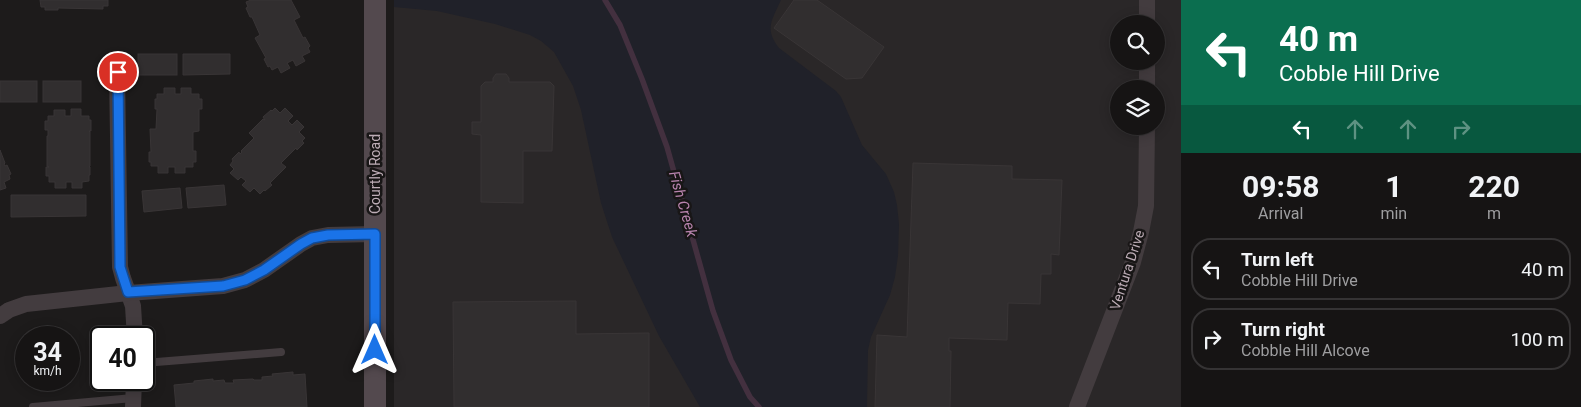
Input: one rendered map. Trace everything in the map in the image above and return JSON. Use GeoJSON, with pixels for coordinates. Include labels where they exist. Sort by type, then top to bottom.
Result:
{"type":"FeatureCollection","features":[{"type":"Feature","properties":{"kind":"street","name":"Courtly Road"},"geometry":{"type":"LineString","coordinates":[[375,0],[375,407]]}},
{"type":"Feature","properties":{"kind":"street"},"geometry":{"type":"LineString","coordinates":[[1147,0],[1147,15]]}},
{"type":"Feature","properties":{"kind":"street"},"geometry":{"type":"LineString","coordinates":[[118,72],[120,267],[133,306],[134,326]]}},
{"type":"Feature","properties":{"kind":"street","name":"Ventura Drive"},"geometry":{"type":"LineString","coordinates":[[1076,407],[1133,262],[1141,232],[1146,206],[1147,135]]}},
{"type":"Feature","properties":{"kind":"street"},"geometry":{"type":"LineString","coordinates":[[0,316],[9,310],[26,304],[128,292],[223,286],[245,280],[258,273],[312,238],[328,235],[375,234]]}},
{"type":"Feature","properties":{"kind":"lane"},"geometry":{"type":"LineString","coordinates":[[155,362],[281,352]]}},
{"type":"Feature","properties":{"kind":"lane"},"geometry":{"type":"LineString","coordinates":[[33,407],[133,403]]}},
{"type":"Feature","properties":{"kind":"shaded area"},"geometry":{"type":"Polygon","coordinates":[[[394,0],[1181,0],[1181,407],[394,407],[394,0]]]}},
{"type":"Feature","properties":{"kind":"shaded area"},"geometry":{"type":"Polygon","coordinates":[[[394,0],[781,0],[771,24],[774,41],[779,48],[836,91],[841,97],[862,145],[886,174],[894,192],[897,205],[899,224],[895,277],[890,295],[871,337],[868,350],[867,407],[700,407],[659,336],[612,237],[601,203],[581,110],[573,86],[554,52],[530,35],[495,24],[437,11],[394,7],[394,0]]]}},
{"type":"Feature","properties":{"kind":"building"},"geometry":{"type":"Polygon","coordinates":[[[40,0],[108,0],[108,6],[103,6],[103,9],[58,8],[58,10],[45,10],[45,7],[41,7],[40,0]]]}},
{"type":"Feature","properties":{"kind":"building"},"geometry":{"type":"Polygon","coordinates":[[[251,0],[291,0],[300,17],[294,20],[303,38],[305,37],[310,46],[308,48],[310,52],[302,56],[305,61],[296,66],[293,60],[287,63],[290,68],[281,73],[278,67],[272,70],[270,66],[268,67],[264,59],[266,58],[255,38],[260,35],[246,8],[248,7],[246,2],[251,0]]]}},
{"type":"Feature","properties":{"kind":"building"},"geometry":{"type":"Polygon","coordinates":[[[794,0],[817,0],[884,47],[862,78],[846,79],[774,28],[794,0]]]}},
{"type":"Feature","properties":{"kind":"building"},"geometry":{"type":"Polygon","coordinates":[[[138,54],[177,54],[177,75],[138,75],[138,54]]]}},
{"type":"Feature","properties":{"kind":"building"},"geometry":{"type":"Polygon","coordinates":[[[183,54],[230,54],[230,74],[183,75],[183,54]]]}},
{"type":"Feature","properties":{"kind":"building"},"geometry":{"type":"Polygon","coordinates":[[[496,74],[506,74],[509,82],[550,82],[554,86],[552,151],[523,151],[523,203],[481,202],[481,135],[472,134],[472,122],[481,122],[481,86],[485,82],[493,82],[496,74]]]}},
{"type":"Feature","properties":{"kind":"building"},"geometry":{"type":"Polygon","coordinates":[[[0,81],[37,81],[37,102],[0,102],[0,81]]]}},
{"type":"Feature","properties":{"kind":"building"},"geometry":{"type":"Polygon","coordinates":[[[43,81],[81,81],[81,102],[43,102],[43,81]]]}},
{"type":"Feature","properties":{"kind":"building"},"geometry":{"type":"Polygon","coordinates":[[[164,88],[175,88],[175,94],[181,94],[181,88],[191,88],[191,94],[199,94],[199,99],[202,99],[202,109],[199,109],[199,131],[193,132],[193,151],[196,151],[196,162],[193,162],[193,167],[185,167],[185,173],[175,173],[175,167],[168,167],[168,173],[158,173],[158,166],[151,166],[151,162],[149,162],[149,152],[151,152],[150,129],[156,129],[157,109],[155,109],[155,99],[157,99],[157,94],[164,94],[164,88]]]}},
{"type":"Feature","properties":{"kind":"building"},"geometry":{"type":"Polygon","coordinates":[[[275,108],[280,113],[285,108],[293,116],[288,121],[292,125],[297,120],[304,127],[299,132],[305,138],[302,141],[304,143],[281,163],[286,167],[270,183],[272,185],[260,194],[254,188],[250,192],[242,185],[246,181],[241,177],[238,180],[230,173],[234,169],[230,165],[233,161],[232,159],[239,152],[240,154],[254,138],[249,133],[263,119],[265,120],[263,117],[275,108]]]}},
{"type":"Feature","properties":{"kind":"building"},"geometry":{"type":"Polygon","coordinates":[[[71,109],[81,109],[81,116],[89,116],[89,120],[91,120],[91,131],[89,131],[89,181],[82,182],[82,188],[72,188],[72,182],[66,182],[66,188],[55,188],[55,182],[49,182],[49,176],[46,176],[46,167],[49,167],[47,166],[48,130],[45,130],[45,121],[48,121],[48,116],[54,116],[54,110],[65,110],[65,116],[71,116],[71,109]]]}},
{"type":"Feature","properties":{"kind":"building"},"geometry":{"type":"Polygon","coordinates":[[[0,150],[4,164],[5,166],[7,165],[11,174],[9,175],[10,179],[4,182],[6,188],[0,190],[0,150]]]}},
{"type":"Feature","properties":{"kind":"building"},"geometry":{"type":"Polygon","coordinates":[[[913,163],[1012,166],[1012,179],[1062,180],[1059,255],[1051,254],[1051,274],[1041,274],[1040,304],[1008,303],[1007,340],[949,338],[949,351],[951,351],[950,407],[875,407],[877,335],[907,337],[913,163]]]}},
{"type":"Feature","properties":{"kind":"building"},"geometry":{"type":"Polygon","coordinates":[[[224,185],[226,205],[188,208],[186,188],[224,185]]]}},
{"type":"Feature","properties":{"kind":"building"},"geometry":{"type":"Polygon","coordinates":[[[180,188],[182,208],[144,212],[142,191],[180,188]]]}},
{"type":"Feature","properties":{"kind":"building"},"geometry":{"type":"Polygon","coordinates":[[[11,195],[86,195],[86,216],[11,217],[11,195]]]}},
{"type":"Feature","properties":{"kind":"building"},"geometry":{"type":"Polygon","coordinates":[[[576,301],[576,334],[649,333],[649,407],[454,407],[453,302],[576,301]]]}},
{"type":"Feature","properties":{"kind":"building"},"geometry":{"type":"Polygon","coordinates":[[[293,372],[293,375],[305,374],[307,407],[176,407],[174,385],[213,379],[213,381],[224,380],[225,383],[234,383],[233,380],[262,380],[262,377],[273,376],[272,374],[293,372]]]}},
{"type":"Feature","properties":{"kind":"waterway","name":"Fish Creek"},"geometry":{"type":"LineString","coordinates":[[605,0],[620,25],[667,147],[713,311],[731,360],[750,397],[759,407]]}},
{"type":"Feature","properties":{"kind":"route"},"geometry":{"type":"LineString","coordinates":[[118,72],[120,267],[128,292],[223,286],[245,280],[264,270],[312,238],[328,235],[375,234],[375,350]]}}]}
